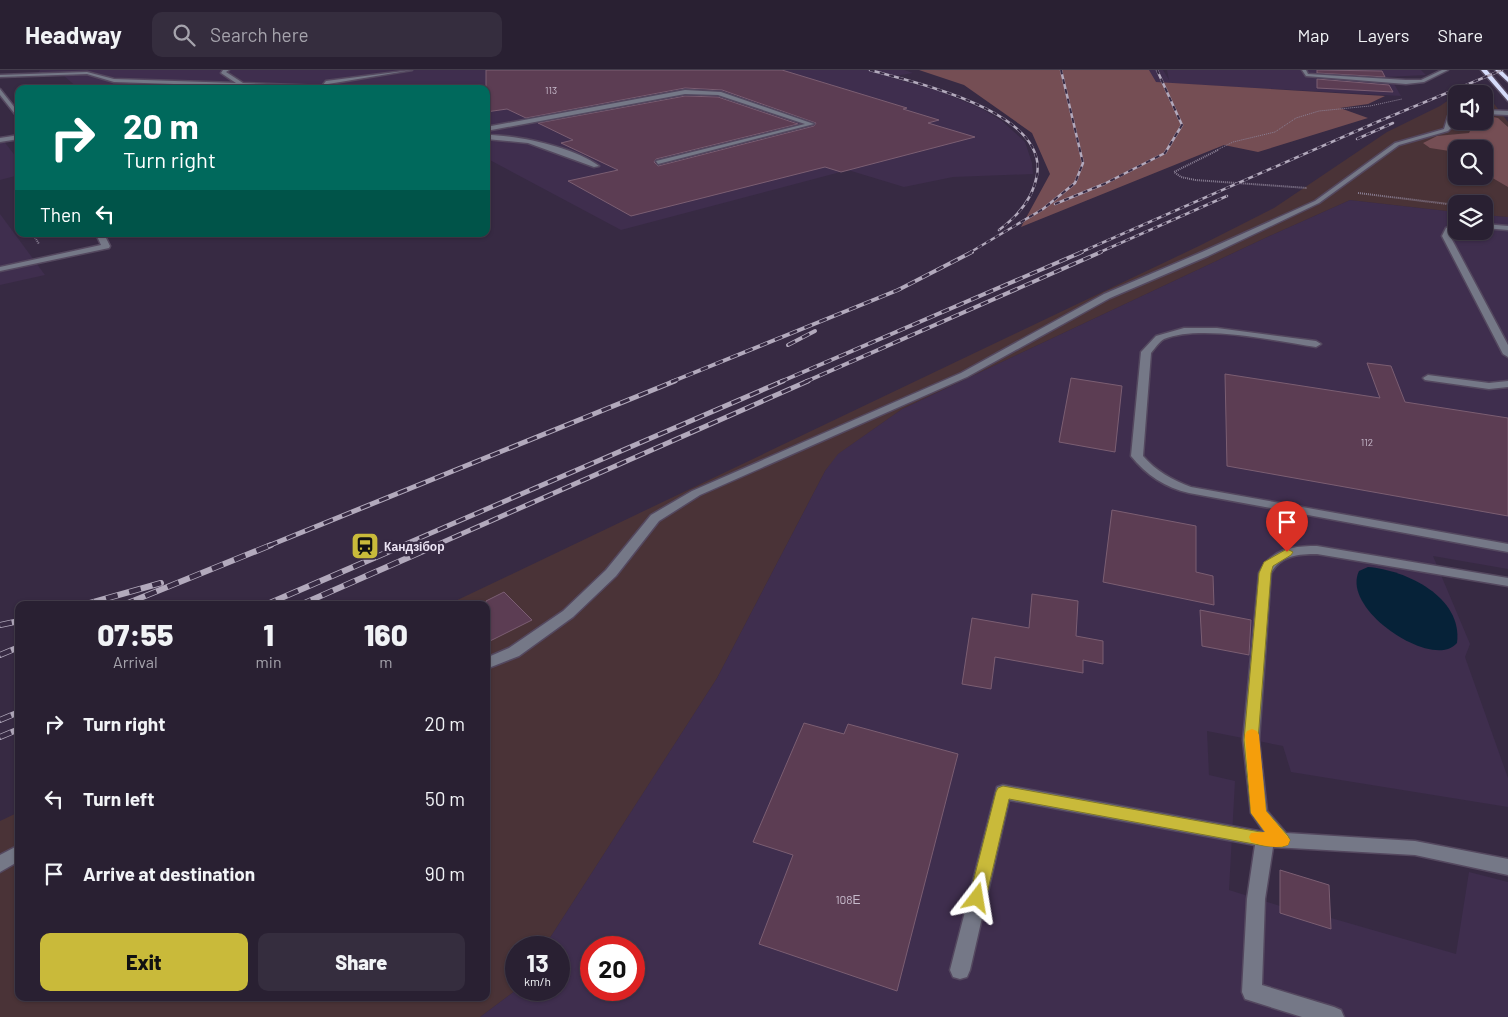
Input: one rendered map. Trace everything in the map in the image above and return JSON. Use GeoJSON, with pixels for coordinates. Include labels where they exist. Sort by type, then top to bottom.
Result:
{"type":"FeatureCollection","features":[{"type":"Feature","properties":{"kind":"highway"},"geometry":{"type":"LineString","coordinates":[[1484,70],[1508,99]]}},
{"type":"Feature","properties":{"kind":"highway"},"geometry":{"type":"LineString","coordinates":[[1498,70],[1508,80]]}},
{"type":"Feature","properties":{"kind":"street"},"geometry":{"type":"LineString","coordinates":[[228,70],[223,72],[242,85]]}},
{"type":"Feature","properties":{"kind":"street"},"geometry":{"type":"LineString","coordinates":[[326,85],[374,73],[410,70]]}},
{"type":"Feature","properties":{"kind":"street"},"geometry":{"type":"LineString","coordinates":[[1304,70],[1306,75],[1406,82],[1422,81],[1446,70]]}},
{"type":"Feature","properties":{"kind":"street"},"geometry":{"type":"LineString","coordinates":[[0,76],[52,71],[87,73],[114,80],[242,85]]}},
{"type":"Feature","properties":{"kind":"street"},"geometry":{"type":"LineString","coordinates":[[0,91],[15,112]]}},
{"type":"Feature","properties":{"kind":"street"},"geometry":{"type":"LineString","coordinates":[[490,128],[685,92],[719,93],[811,124],[658,162]]}},
{"type":"Feature","properties":{"kind":"street"},"geometry":{"type":"LineString","coordinates":[[1493,112],[1508,113]]}},
{"type":"Feature","properties":{"kind":"street"},"geometry":{"type":"LineString","coordinates":[[490,662],[514,652],[568,614],[611,573],[655,518],[688,497],[734,475],[932,390],[1000,357],[1124,288],[1205,254],[1317,202],[1398,144],[1448,128]]}},
{"type":"Feature","properties":{"kind":"street"},"geometry":{"type":"LineString","coordinates":[[490,137],[531,140],[596,166]]}},
{"type":"Feature","properties":{"kind":"street"},"geometry":{"type":"LineString","coordinates":[[0,140],[15,138]]}},
{"type":"Feature","properties":{"kind":"street"},"geometry":{"type":"LineString","coordinates":[[1493,227],[1508,228]]}},
{"type":"Feature","properties":{"kind":"street"},"geometry":{"type":"LineString","coordinates":[[0,269],[106,246],[102,237]]}},
{"type":"Feature","properties":{"kind":"street"},"geometry":{"type":"LineString","coordinates":[[1448,240],[1508,354]]}},
{"type":"Feature","properties":{"kind":"street"},"geometry":{"type":"LineString","coordinates":[[1316,344],[1208,331],[1184,331],[1159,338],[1146,352],[1137,456],[1158,477],[1189,490],[1508,548]]}},
{"type":"Feature","properties":{"kind":"street"},"geometry":{"type":"LineString","coordinates":[[1428,378],[1489,386],[1508,384]]}},
{"type":"Feature","properties":{"kind":"street"},"geometry":{"type":"LineString","coordinates":[[1334,1017],[1252,992],[1256,899],[1274,840],[1259,813],[1251,740],[1265,573],[1268,564],[1287,552],[1317,550],[1505,582]]}},
{"type":"Feature","properties":{"kind":"street"},"geometry":{"type":"LineString","coordinates":[[960,970],[1003,792],[1274,840],[1415,848],[1508,867]]}},
{"type":"Feature","properties":{"kind":"street"},"geometry":{"type":"LineString","coordinates":[[0,864],[15,855]]}},
{"type":"Feature","properties":{"kind":"path"},"geometry":{"type":"LineString","coordinates":[[1180,177],[1174,172],[1233,142],[1275,132],[1296,118],[1319,111],[1370,106]]}},
{"type":"Feature","properties":{"kind":"shaded area"},"geometry":{"type":"Polygon","coordinates":[[[40,70],[904,70],[913,73],[889,77],[942,92],[982,109],[1002,121],[1025,142],[1032,163],[1033,174],[953,177],[904,187],[848,170],[621,230],[490,160],[490,85],[74,85],[63,75],[37,75],[40,70]]]}},
{"type":"Feature","properties":{"kind":"shaded area"},"geometry":{"type":"Polygon","coordinates":[[[919,70],[1149,70],[1156,82],[1385,96],[1368,104],[1340,108],[1368,118],[1258,152],[1224,145],[1021,227],[1050,174],[1032,133],[964,85],[919,70]]]}},
{"type":"Feature","properties":{"kind":"shaded area"},"geometry":{"type":"Polygon","coordinates":[[[924,70],[1163,70],[1169,80],[1167,70],[1421,70],[1426,75],[1386,77],[1393,82],[1401,96],[924,70]]]}},
{"type":"Feature","properties":{"kind":"shaded area"},"geometry":{"type":"Polygon","coordinates":[[[1448,100],[1448,130],[1493,130],[1493,102],[1508,122],[1508,217],[1493,216],[1493,195],[1448,195],[1448,211],[1350,200],[902,409],[838,454],[825,471],[717,678],[551,936],[505,936],[505,998],[480,1017],[0,1017],[0,821],[15,814],[15,1001],[490,1001],[490,601],[455,601],[1201,245],[1274,208],[1387,132],[1448,100]]]}},
{"type":"Feature","properties":{"kind":"shaded area"},"geometry":{"type":"Polygon","coordinates":[[[1493,117],[1498,118],[1508,127],[1508,187],[1493,178],[1493,140],[1448,140],[1448,151],[1430,148],[1423,143],[1437,136],[1469,133],[1470,131],[1493,130],[1493,117]]]}},
{"type":"Feature","properties":{"kind":"shaded area"},"geometry":{"type":"Polygon","coordinates":[[[0,136],[15,156],[15,176],[0,180],[0,136]]]}},
{"type":"Feature","properties":{"kind":"shaded area"},"geometry":{"type":"Polygon","coordinates":[[[1350,200],[1448,211],[1448,240],[1493,240],[1493,216],[1508,217],[1508,569],[1433,556],[1470,644],[1465,657],[1508,778],[1508,807],[1291,772],[1283,746],[1207,731],[1209,775],[1235,781],[1229,890],[1280,906],[1280,870],[1329,885],[1331,918],[1456,954],[1469,872],[1508,882],[1508,1017],[480,1017],[505,998],[505,1001],[570,1001],[570,936],[551,936],[717,678],[825,471],[836,455],[902,409],[1350,200]]]}},
{"type":"Feature","properties":{"kind":"shaded area"},"geometry":{"type":"Polygon","coordinates":[[[0,214],[15,237],[17,237],[45,275],[0,285],[0,214]]]}},
{"type":"Feature","properties":{"kind":"water"},"geometry":{"type":"Polygon","coordinates":[[[1368,567],[1399,574],[1429,589],[1451,612],[1456,627],[1457,643],[1448,649],[1434,650],[1418,646],[1401,638],[1385,627],[1371,614],[1361,599],[1357,585],[1359,571],[1368,567]]]}},
{"type":"Feature","properties":{"kind":"building"},"geometry":{"type":"Polygon","coordinates":[[[486,70],[782,70],[907,108],[903,109],[939,120],[928,123],[975,137],[841,172],[825,167],[631,216],[568,181],[618,170],[561,143],[573,140],[538,123],[685,96],[718,97],[798,124],[656,159],[654,162],[658,166],[814,126],[816,123],[722,90],[685,88],[526,118],[507,109],[490,111],[490,85],[486,85],[486,70]]]}},
{"type":"Feature","properties":{"kind":"building"},"geometry":{"type":"Polygon","coordinates":[[[1317,70],[1382,71],[1385,77],[1317,73],[1317,70]]]}},
{"type":"Feature","properties":{"kind":"building"},"geometry":{"type":"Polygon","coordinates":[[[1317,79],[1389,85],[1393,92],[1317,88],[1317,79]]]}},
{"type":"Feature","properties":{"kind":"building"},"geometry":{"type":"Polygon","coordinates":[[[1367,363],[1391,366],[1405,402],[1508,418],[1508,516],[1227,466],[1225,374],[1380,398],[1367,363]]]}},
{"type":"Feature","properties":{"kind":"building"},"geometry":{"type":"Polygon","coordinates":[[[1071,378],[1122,386],[1115,452],[1059,442],[1071,378]]]}},
{"type":"Feature","properties":{"kind":"building"},"geometry":{"type":"Polygon","coordinates":[[[1112,510],[1196,526],[1196,572],[1213,576],[1214,605],[1103,582],[1112,510]]]}},
{"type":"Feature","properties":{"kind":"building"},"geometry":{"type":"Polygon","coordinates":[[[504,592],[532,620],[490,641],[490,601],[486,601],[504,592]]]}},
{"type":"Feature","properties":{"kind":"building"},"geometry":{"type":"Polygon","coordinates":[[[1032,594],[1078,601],[1076,636],[1103,641],[1103,664],[1083,660],[1083,673],[995,657],[991,689],[962,684],[972,618],[1029,628],[1032,594]]]}},
{"type":"Feature","properties":{"kind":"building"},"geometry":{"type":"Polygon","coordinates":[[[1200,610],[1251,620],[1249,655],[1202,646],[1200,610]]]}},
{"type":"Feature","properties":{"kind":"building"},"geometry":{"type":"Polygon","coordinates":[[[804,723],[844,734],[848,724],[958,754],[897,991],[759,944],[793,855],[753,842],[804,723]]]}},
{"type":"Feature","properties":{"kind":"building"},"geometry":{"type":"Polygon","coordinates":[[[1280,870],[1329,885],[1331,929],[1280,913],[1280,870]]]}},
{"type":"Feature","properties":{"kind":"railway"},"geometry":{"type":"LineString","coordinates":[[870,70],[946,92],[975,103],[1001,117],[1022,133],[1035,153],[1037,175],[1035,184],[1024,206],[999,230]]}},
{"type":"Feature","properties":{"kind":"railway"},"geometry":{"type":"LineString","coordinates":[[969,253],[1043,209],[1075,183],[1083,163],[1061,70]]}},
{"type":"Feature","properties":{"kind":"railway"},"geometry":{"type":"LineString","coordinates":[[1055,204],[1104,184],[1165,153],[1182,125],[1157,70]]}},
{"type":"Feature","properties":{"kind":"railway"},"geometry":{"type":"LineString","coordinates":[[1079,253],[1377,122],[1502,70]]}},
{"type":"Feature","properties":{"kind":"railway"},"geometry":{"type":"LineString","coordinates":[[1357,139],[1393,123]]}},
{"type":"Feature","properties":{"kind":"railway"},"geometry":{"type":"LineString","coordinates":[[1098,253],[1227,196]]}},
{"type":"Feature","properties":{"kind":"railway"},"geometry":{"type":"LineString","coordinates":[[671,382],[898,290],[972,252]]}},
{"type":"Feature","properties":{"kind":"railway"},"geometry":{"type":"LineString","coordinates":[[780,382],[1082,252]]}},
{"type":"Feature","properties":{"kind":"railway"},"geometry":{"type":"LineString","coordinates":[[805,382],[1101,252]]}},
{"type":"Feature","properties":{"kind":"railway"},"geometry":{"type":"LineString","coordinates":[[788,345],[815,331]]}},
{"type":"Feature","properties":{"kind":"railway"},"geometry":{"type":"LineString","coordinates":[[268,546],[675,381]]}},
{"type":"Feature","properties":{"kind":"railway"},"geometry":{"type":"LineString","coordinates":[[401,546],[783,381]]}},
{"type":"Feature","properties":{"kind":"railway"},"geometry":{"type":"LineString","coordinates":[[434,546],[808,381]]}},
{"type":"Feature","properties":{"kind":"railway"},"geometry":{"type":"LineString","coordinates":[[133,601],[271,545]]}},
{"type":"Feature","properties":{"kind":"railway"},"geometry":{"type":"LineString","coordinates":[[274,601],[404,545]]}},
{"type":"Feature","properties":{"kind":"railway"},"geometry":{"type":"LineString","coordinates":[[309,601],[437,545]]}},
{"type":"Feature","properties":{"kind":"railway"},"geometry":{"type":"LineString","coordinates":[[97,601],[161,583]]}},
{"type":"Feature","properties":{"kind":"railway"},"geometry":{"type":"LineString","coordinates":[[0,625],[15,622]]}},
{"type":"Feature","properties":{"kind":"railway"},"geometry":{"type":"LineString","coordinates":[[0,655],[15,649]]}},
{"type":"Feature","properties":{"kind":"railway"},"geometry":{"type":"LineString","coordinates":[[0,720],[15,714]]}},
{"type":"Feature","properties":{"kind":"railway"},"geometry":{"type":"LineString","coordinates":[[0,737],[15,731]]}},
{"type":"Feature","properties":{"kind":"slow traffic"},"geometry":{"type":"LineString","coordinates":[[1252,735],[1259,813],[1282,840],[1257,837]]}},
{"type":"Feature","properties":{"kind":"place","name":"Кандзібор"},"geometry":{"type":"Point","coordinates":[365,546]}},
{"type":"Feature","properties":{"kind":"route"},"geometry":{"type":"LineString","coordinates":[[977,898],[1003,792],[1265,839],[1282,840],[1259,813],[1251,740],[1265,573],[1268,564],[1287,552]]}}]}
